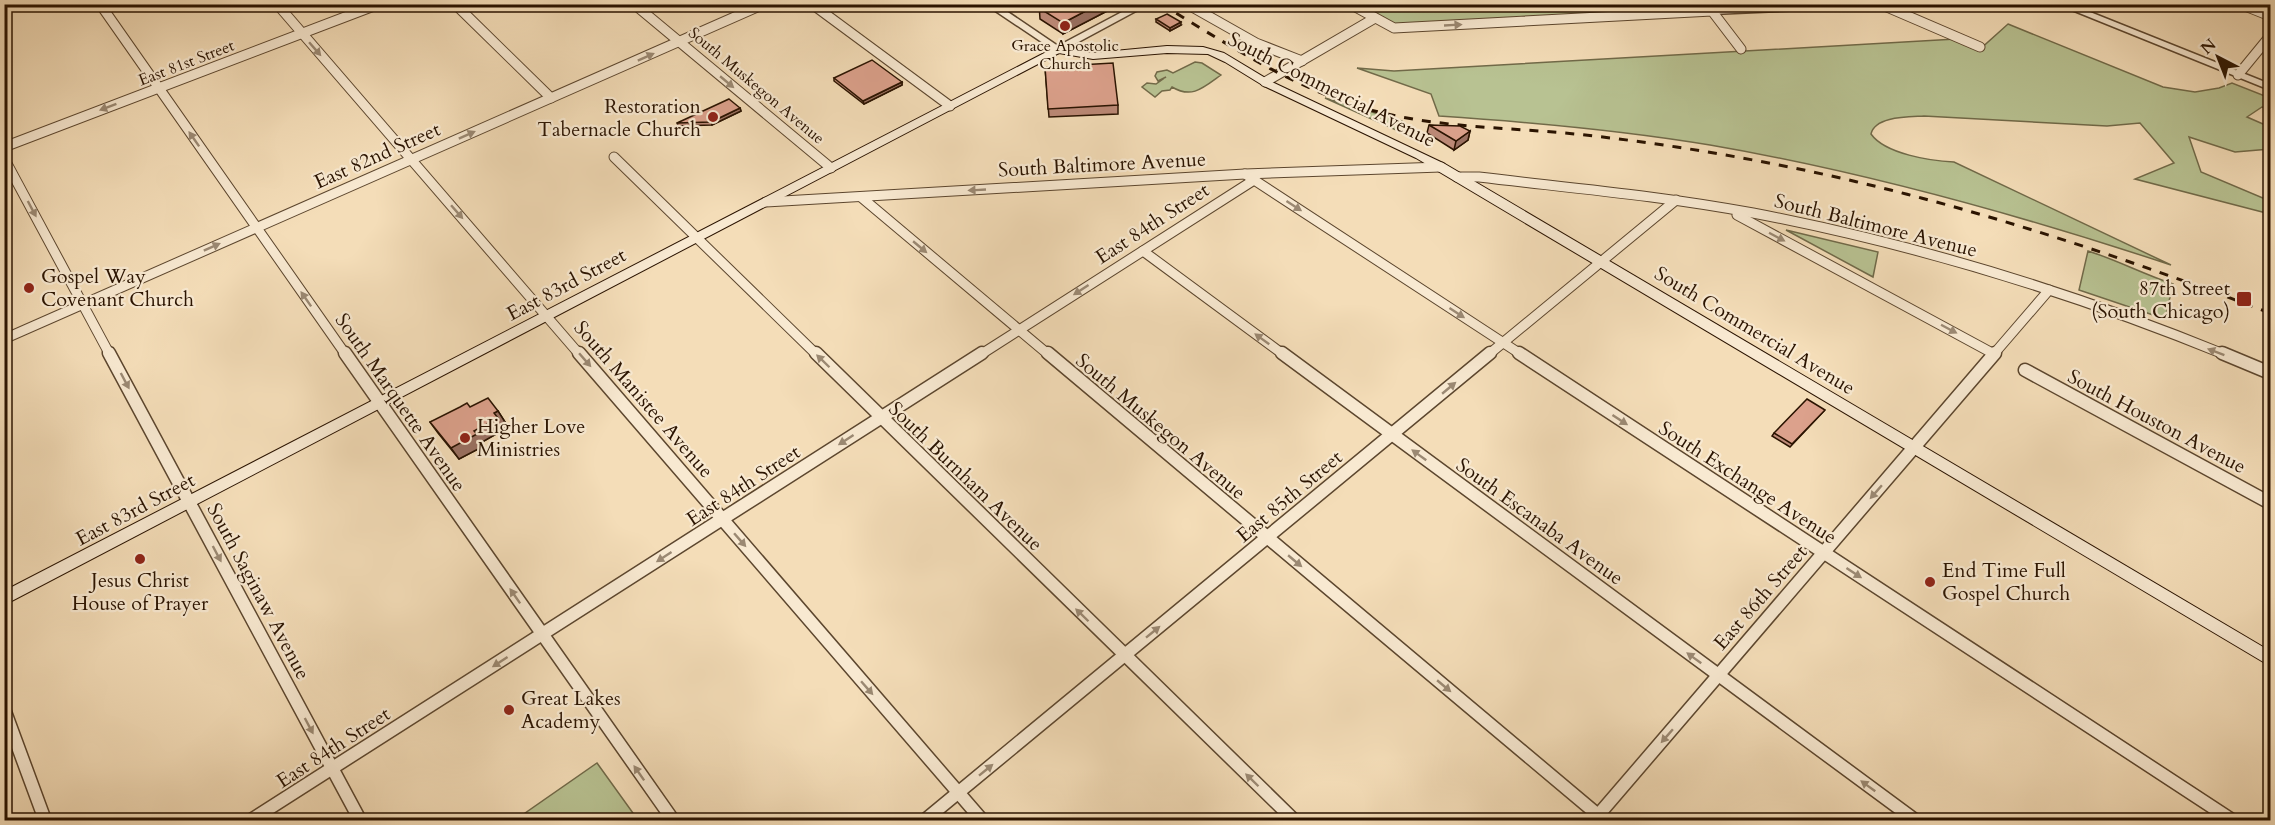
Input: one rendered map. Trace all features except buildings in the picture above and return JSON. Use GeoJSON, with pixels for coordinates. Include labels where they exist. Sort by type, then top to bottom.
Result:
{"type":"FeatureCollection","features":[{"type":"Feature","properties":{"kind":"main road","name":"East 83rd Street"},"geometry":{"type":"LineString","coordinates":[[4,599],[1058,50]]}},
{"type":"Feature","properties":{"kind":"main road","name":"South Commercial Avenue"},"geometry":{"type":"LineString","coordinates":[[1058,50],[1088,56],[1190,50],[1211,52],[1265,82],[1387,138],[1441,167],[2271,659]]}},
{"type":"Feature","properties":{"kind":"street","name":"South Marquette Avenue"},"geometry":{"type":"LineString","coordinates":[[100,4],[673,820]]}},
{"type":"Feature","properties":{"kind":"street","name":"South Manistee Avenue"},"geometry":{"type":"LineString","coordinates":[[277,4],[982,820]]}},
{"type":"Feature","properties":{"kind":"street","name":"East 81st Street"},"geometry":{"type":"LineString","coordinates":[[4,147],[379,4]]}},
{"type":"Feature","properties":{"kind":"street"},"geometry":{"type":"LineString","coordinates":[[455,4],[551,98]]}},
{"type":"Feature","properties":{"kind":"street","name":"South Muskegon Avenue"},"geometry":{"type":"LineString","coordinates":[[634,4],[831,168]]}},
{"type":"Feature","properties":{"kind":"street","name":"East 82nd Street"},"geometry":{"type":"LineString","coordinates":[[4,339],[764,4]]}},
{"type":"Feature","properties":{"kind":"street"},"geometry":{"type":"LineString","coordinates":[[812,4],[950,106]]}},
{"type":"Feature","properties":{"kind":"street"},"geometry":{"type":"LineString","coordinates":[[989,4],[1058,50]]}},
{"type":"Feature","properties":{"kind":"street","name":"East 83rd Street"},"geometry":{"type":"LineString","coordinates":[[1058,50],[1145,4]]}},
{"type":"Feature","properties":{"kind":"street","name":"South Commercial Avenue"},"geometry":{"type":"LineString","coordinates":[[1187,4],[1250,40],[1302,61]]}},
{"type":"Feature","properties":{"kind":"street"},"geometry":{"type":"LineString","coordinates":[[1350,4],[1394,28],[1871,4]]}},
{"type":"Feature","properties":{"kind":"street"},"geometry":{"type":"LineString","coordinates":[[1703,4],[1712,11],[1741,49]]}},
{"type":"Feature","properties":{"kind":"street"},"geometry":{"type":"LineString","coordinates":[[1880,4],[1980,47]]}},
{"type":"Feature","properties":{"kind":"street"},"geometry":{"type":"LineString","coordinates":[[2061,4],[2271,87]]}},
{"type":"Feature","properties":{"kind":"street"},"geometry":{"type":"LineString","coordinates":[[2240,4],[2271,16]]}},
{"type":"Feature","properties":{"kind":"street"},"geometry":{"type":"LineString","coordinates":[[1265,82],[1376,18]]}},
{"type":"Feature","properties":{"kind":"street"},"geometry":{"type":"LineString","coordinates":[[2238,75],[2271,36]]}},
{"type":"Feature","properties":{"kind":"street","name":"South Burnham Avenue"},"geometry":{"type":"LineString","coordinates":[[614,157],[695,239],[1294,820]]}},
{"type":"Feature","properties":{"kind":"street","name":"South Saginaw Avenue"},"geometry":{"type":"LineString","coordinates":[[4,158],[360,820]]}},
{"type":"Feature","properties":{"kind":"street","name":"South Baltimore Avenue"},"geometry":{"type":"LineString","coordinates":[[766,202],[1441,167]]}},
{"type":"Feature","properties":{"kind":"street","name":"East 84th Street"},"geometry":{"type":"LineString","coordinates":[[251,820],[1143,251],[1250,177]]}},
{"type":"Feature","properties":{"kind":"street","name":"South Exchange Avenue"},"geometry":{"type":"LineString","coordinates":[[1250,177],[2232,820]]}},
{"type":"Feature","properties":{"kind":"street","name":"South Baltimore Avenue"},"geometry":{"type":"LineString","coordinates":[[1457,177],[1676,200],[1891,245],[2053,291],[2271,373]]}},
{"type":"Feature","properties":{"kind":"street","name":"South Muskegon Avenue"},"geometry":{"type":"LineString","coordinates":[[861,197],[1599,819]]}},
{"type":"Feature","properties":{"kind":"street","name":"East 85th Street"},"geometry":{"type":"LineString","coordinates":[[925,820],[1676,200]]}},
{"type":"Feature","properties":{"kind":"street"},"geometry":{"type":"LineString","coordinates":[[1726,209],[1994,354]]}},
{"type":"Feature","properties":{"kind":"street","name":"South Escanaba Avenue"},"geometry":{"type":"LineString","coordinates":[[1143,251],[1915,820]]}},
{"type":"Feature","properties":{"kind":"street","name":"East 86th Street"},"geometry":{"type":"LineString","coordinates":[[1599,819],[1718,675],[1994,354],[2053,291]]}},
{"type":"Feature","properties":{"kind":"street","name":"South Houston Avenue"},"geometry":{"type":"LineString","coordinates":[[2025,370],[2271,503]]}},
{"type":"Feature","properties":{"kind":"street"},"geometry":{"type":"LineString","coordinates":[[4,709],[45,820]]}},
{"type":"Feature","properties":{"kind":"green space"},"geometry":{"type":"Polygon","coordinates":[[[1691,4],[1693,8],[1397,25],[1355,5],[1691,4]]]}},
{"type":"Feature","properties":{"kind":"green space"},"geometry":{"type":"Polygon","coordinates":[[[2008,24],[2163,87],[2195,92],[2232,83],[2270,98],[2270,108],[2262,107],[2247,117],[2270,127],[2270,149],[2235,152],[2189,137],[2201,172],[2270,201],[2270,214],[2135,179],[2174,163],[2140,123],[2107,126],[1924,116],[1902,117],[1886,121],[1874,128],[1871,134],[1887,147],[1897,151],[1921,158],[1954,162],[2171,265],[1943,196],[1769,156],[1609,131],[1439,116],[1431,94],[1357,68],[1394,71],[1956,39],[1979,50],[2008,24]]]}},
{"type":"Feature","properties":{"kind":"green space"},"geometry":{"type":"Polygon","coordinates":[[[1195,62],[1202,63],[1221,75],[1203,88],[1192,92],[1172,87],[1155,97],[1142,87],[1147,83],[1156,84],[1166,77],[1158,81],[1155,76],[1157,72],[1167,70],[1173,73],[1195,62]]]}},
{"type":"Feature","properties":{"kind":"green space"},"geometry":{"type":"Polygon","coordinates":[[[1325,98],[1402,121],[1399,129],[1396,130],[1325,98]]]}},
{"type":"Feature","properties":{"kind":"green space"},"geometry":{"type":"Polygon","coordinates":[[[1786,230],[1878,252],[1873,277],[1786,230]]]}},
{"type":"Feature","properties":{"kind":"green space"},"geometry":{"type":"Polygon","coordinates":[[[2088,251],[2173,284],[2165,319],[2079,290],[2088,251]]]}},
{"type":"Feature","properties":{"kind":"green space"},"geometry":{"type":"Polygon","coordinates":[[[597,763],[638,820],[519,820],[518,818],[597,763]]]}},
{"type":"Feature","properties":{"kind":"railway"},"geometry":{"type":"LineString","coordinates":[[1161,4],[1281,74],[1357,106],[1435,122],[1565,133],[1672,146],[1842,178],[2028,228],[2270,313]]}},
{"type":"Feature","properties":{"kind":"place","name":"Grace Apostolic Church"},"geometry":{"type":"Point","coordinates":[1065,26]}},
{"type":"Feature","properties":{"kind":"place","name":"Restoration Tabernacle Church"},"geometry":{"type":"Point","coordinates":[713,117]}},
{"type":"Feature","properties":{"kind":"place","name":"Gospel Way Covenant Church"},"geometry":{"type":"Point","coordinates":[29,288]}},
{"type":"Feature","properties":{"kind":"place","name":"87th Street (South Chicago)"},"geometry":{"type":"Point","coordinates":[2244,299]}},
{"type":"Feature","properties":{"kind":"place","name":"Higher Love Ministries"},"geometry":{"type":"Point","coordinates":[465,438]}},
{"type":"Feature","properties":{"kind":"place","name":"Jesus Christ House of Prayer"},"geometry":{"type":"Point","coordinates":[140,559]}},
{"type":"Feature","properties":{"kind":"place","name":"End Time Full Gospel Church"},"geometry":{"type":"Point","coordinates":[1930,582]}},
{"type":"Feature","properties":{"kind":"place","name":"Great Lakes Academy"},"geometry":{"type":"Point","coordinates":[509,710]}}]}
